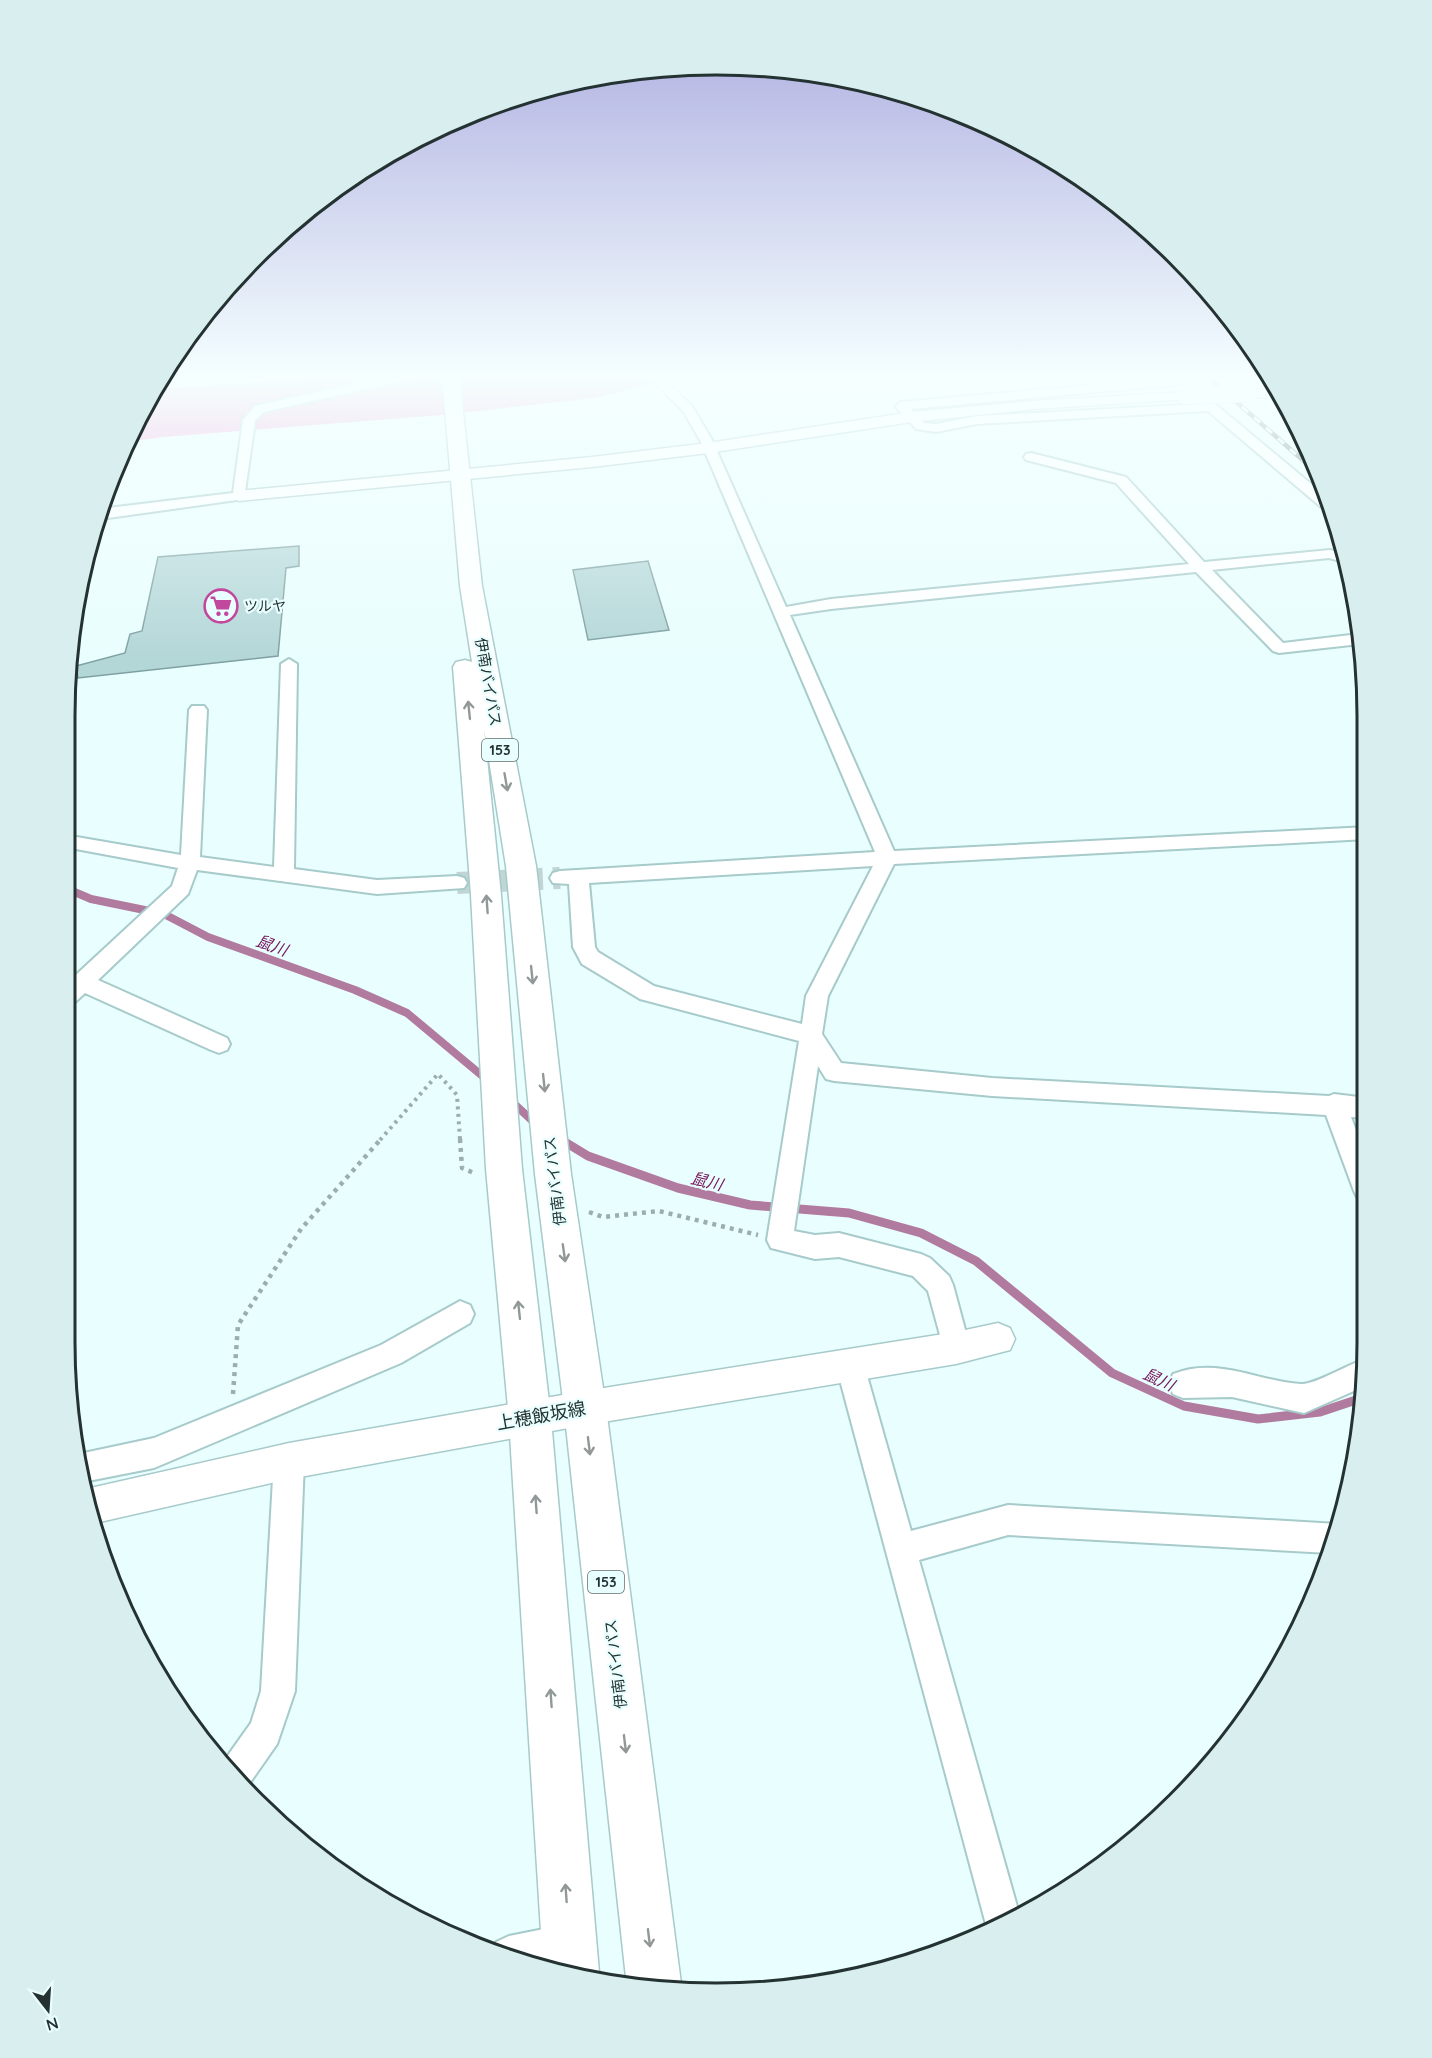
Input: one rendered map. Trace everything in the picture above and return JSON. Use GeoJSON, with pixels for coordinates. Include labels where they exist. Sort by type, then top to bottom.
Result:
{"type":"FeatureCollection","features":[{"type":"Feature","properties":{"kind":"highway","name":"伊南バイパス"},"geometry":{"type":"LineString","coordinates":[[453,471],[496,1026],[494,1173],[530,1419],[570,1958]]}},
{"type":"Feature","properties":{"kind":"highway","name":"伊南バイパス"},"geometry":{"type":"LineString","coordinates":[[453,476],[521,866],[554,1174],[585,1408],[654,1980]]}},
{"type":"Feature","properties":{"kind":"street"},"geometry":{"type":"LineString","coordinates":[[239,496],[242,471]]}},
{"type":"Feature","properties":{"kind":"street"},"geometry":{"type":"LineString","coordinates":[[108,512],[239,496],[498,471]]}},
{"type":"Feature","properties":{"kind":"street"},"geometry":{"type":"LineString","coordinates":[[718,471],[887,858],[818,996],[781,1233],[815,1246],[839,1245],[921,1266],[940,1285],[956,1348]]}},
{"type":"Feature","properties":{"kind":"street"},"geometry":{"type":"LineString","coordinates":[[1086,471],[1121,480],[1200,567],[1279,648],[1353,640]]}},
{"type":"Feature","properties":{"kind":"street"},"geometry":{"type":"LineString","coordinates":[[1287,471],[1318,497]]}},
{"type":"Feature","properties":{"kind":"street"},"geometry":{"type":"LineString","coordinates":[[781,612],[831,604],[1330,554],[1336,556]]}},
{"type":"Feature","properties":{"kind":"street"},"geometry":{"type":"LineString","coordinates":[[284,875],[289,664]]}},
{"type":"Feature","properties":{"kind":"street"},"geometry":{"type":"LineString","coordinates":[[75,988],[181,889],[190,863],[198,710]]}},
{"type":"Feature","properties":{"kind":"street"},"geometry":{"type":"LineString","coordinates":[[1357,833],[570,877],[584,946],[590,958],[648,993],[811,1035],[834,1072],[992,1087],[1357,1107]]}},
{"type":"Feature","properties":{"kind":"street"},"geometry":{"type":"LineString","coordinates":[[75,843],[190,863],[377,887],[458,883]]}},
{"type":"Feature","properties":{"kind":"street"},"geometry":{"type":"LineString","coordinates":[[82,982],[219,1044]]}},
{"type":"Feature","properties":{"kind":"street"},"geometry":{"type":"LineString","coordinates":[[1334,1104],[1357,1163]]}},
{"type":"Feature","properties":{"kind":"street"},"geometry":{"type":"LineString","coordinates":[[87,1467],[154,1454],[391,1354],[460,1314]]}},
{"type":"Feature","properties":{"kind":"street","name":"上穂飯坂線"},"geometry":{"type":"LineString","coordinates":[[96,1505],[289,1461],[585,1408],[956,1348],[998,1339]]}},
{"type":"Feature","properties":{"kind":"street"},"geometry":{"type":"LineString","coordinates":[[850,1365],[1001,1916]]}},
{"type":"Feature","properties":{"kind":"street"},"geometry":{"type":"LineString","coordinates":[[1183,1384],[1232,1383],[1304,1399],[1356,1376]]}},
{"type":"Feature","properties":{"kind":"street"},"geometry":{"type":"LineString","coordinates":[[239,1770],[265,1731],[278,1691],[289,1461]]}},
{"type":"Feature","properties":{"kind":"street"},"geometry":{"type":"LineString","coordinates":[[901,1549],[1008,1520],[1326,1538]]}},
{"type":"Feature","properties":{"kind":"street"},"geometry":{"type":"LineString","coordinates":[[534,1956],[570,1958]]}},
{"type":"Feature","properties":{"kind":"path"},"geometry":{"type":"LineString","coordinates":[[231,1421],[238,1325],[301,1229],[438,1074],[457,1095],[462,1168],[494,1173]]}},
{"type":"Feature","properties":{"kind":"path"},"geometry":{"type":"LineString","coordinates":[[581,1210],[603,1217],[659,1211],[781,1233]]}},
{"type":"Feature","properties":{"kind":"building"},"geometry":{"type":"Polygon","coordinates":[[[299,546],[299,566],[286,568],[278,656],[78,678],[77,666],[125,653],[130,634],[142,631],[158,557],[299,546]]]}},
{"type":"Feature","properties":{"kind":"building"},"geometry":{"type":"Polygon","coordinates":[[[648,561],[669,630],[588,640],[573,570],[648,561]]]}},
{"type":"Feature","properties":{"kind":"waterway","name":"鼠川"},"geometry":{"type":"LineString","coordinates":[[75,892],[91,899],[164,914],[208,937],[355,990],[407,1013],[486,1079]]}},
{"type":"Feature","properties":{"kind":"waterway","name":"鼠川"},"geometry":{"type":"LineString","coordinates":[[511,1101],[537,1125]]}},
{"type":"Feature","properties":{"kind":"waterway","name":"鼠川"},"geometry":{"type":"LineString","coordinates":[[560,1139],[588,1156],[678,1188],[750,1205],[849,1213],[921,1233],[976,1261],[1112,1373],[1184,1406],[1258,1419],[1320,1412],[1354,1401]]}},
{"type":"Feature","properties":{"kind":"tunnel"},"geometry":{"type":"LineString","coordinates":[[457,883],[560,878]]}},
{"type":"Feature","properties":{"kind":"place","name":"ツルヤ"},"geometry":{"type":"Point","coordinates":[221,606]}}]}
